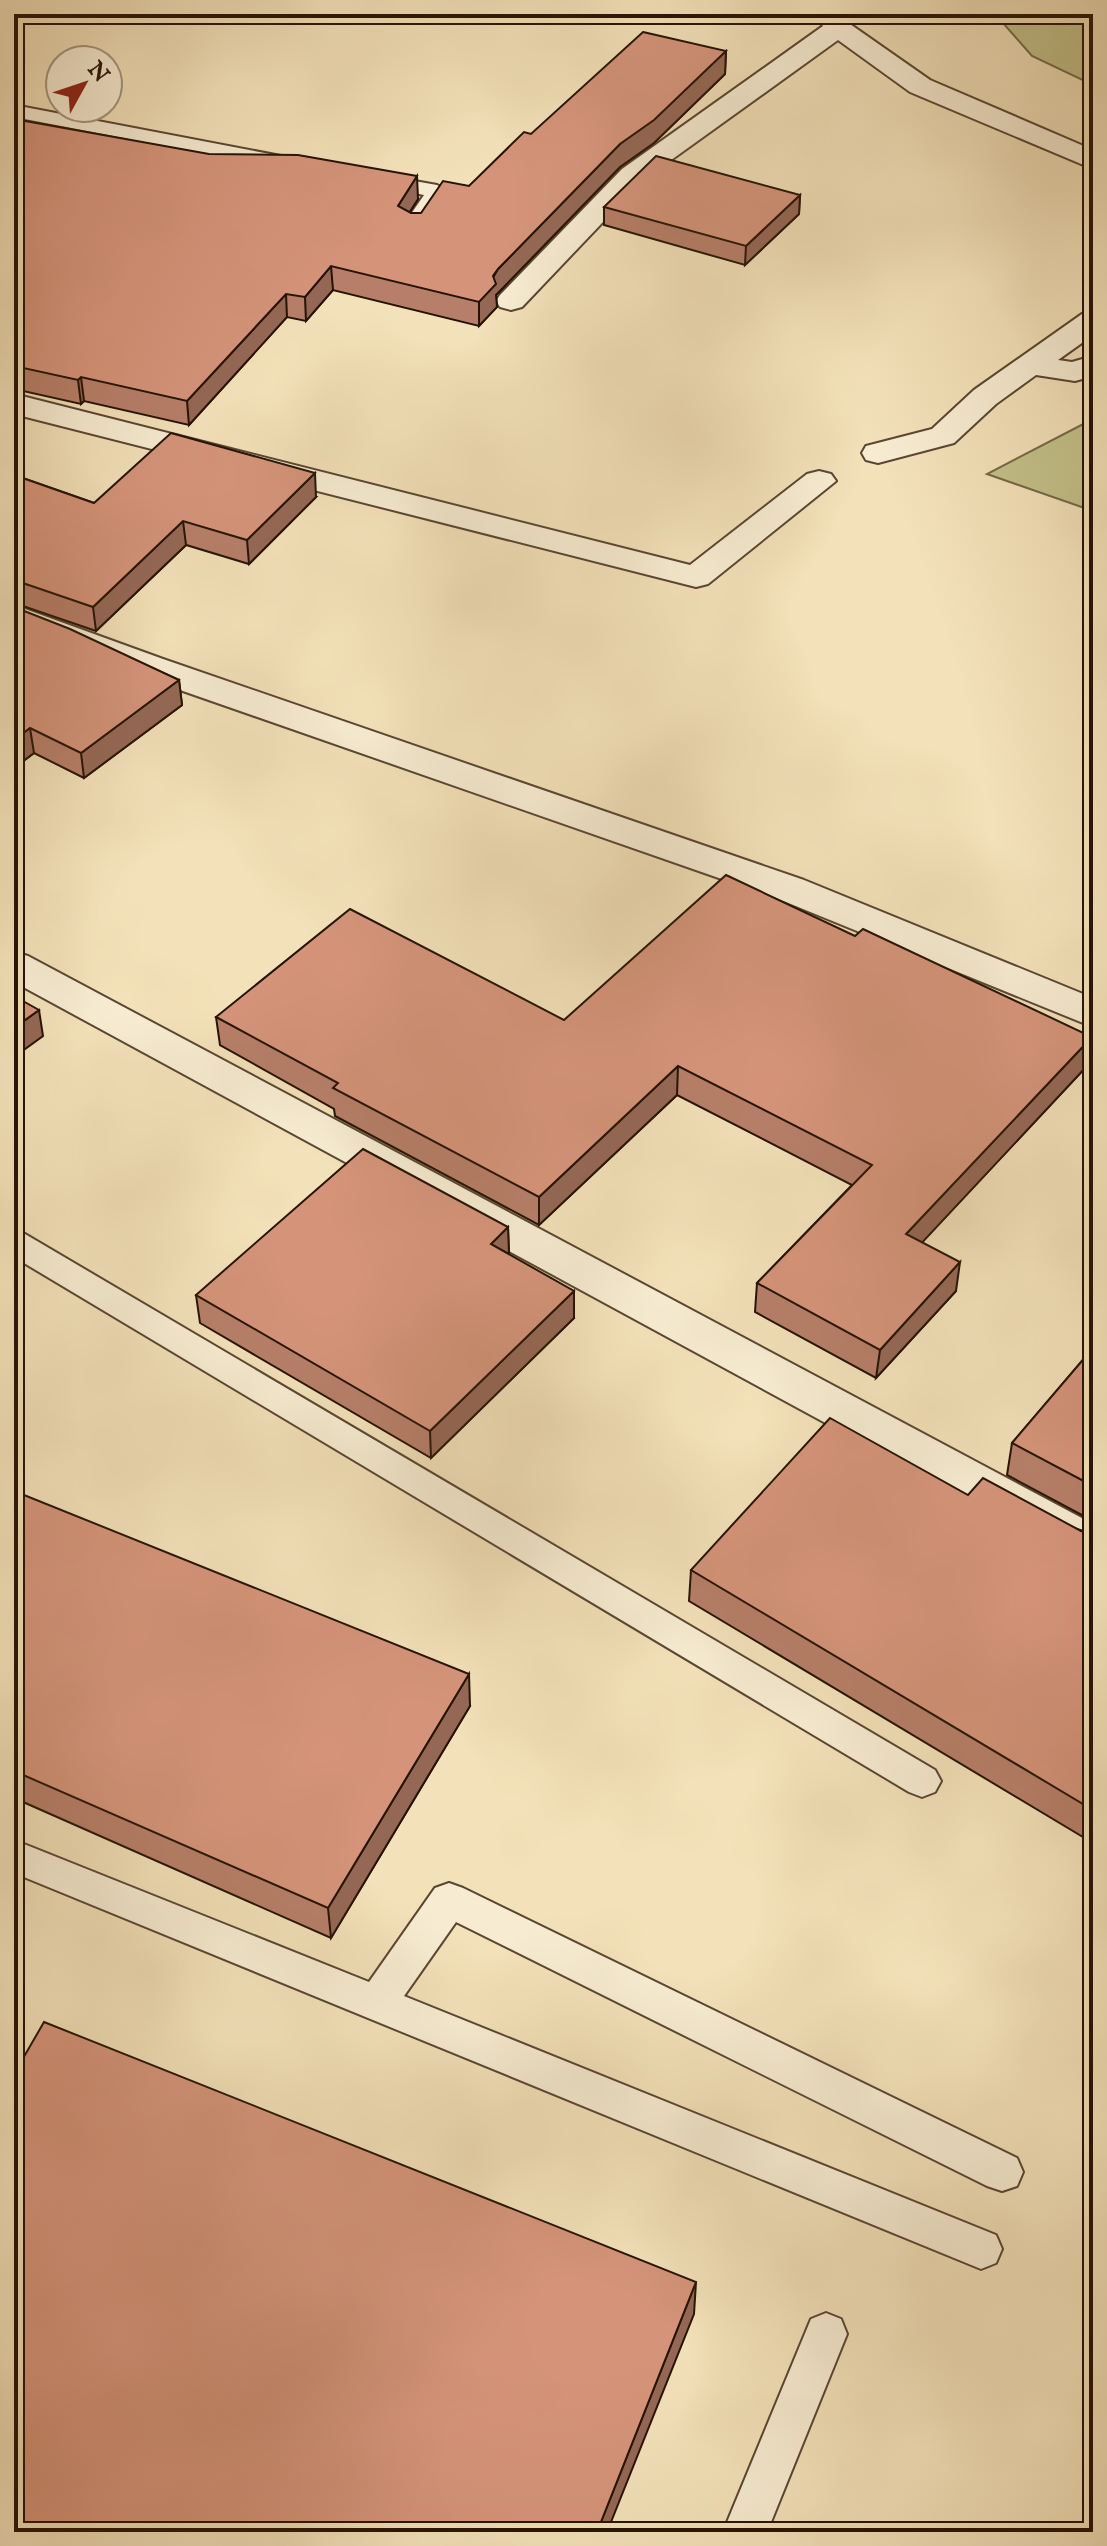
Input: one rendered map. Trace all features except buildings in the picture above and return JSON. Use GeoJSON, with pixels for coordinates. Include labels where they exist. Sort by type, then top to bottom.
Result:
{"type":"FeatureCollection","features":[{"type":"Feature","properties":{"kind":"street"},"geometry":{"type":"LineString","coordinates":[[511,301],[632,175],[832,21],[920,86],[1093,160]]}},
{"type":"Feature","properties":{"kind":"street"},"geometry":{"type":"LineString","coordinates":[[878,453],[943,436],[985,397],[1093,321]]}},
{"type":"Feature","properties":{"kind":"street"},"geometry":{"type":"LineString","coordinates":[[1031,365],[1075,372],[1093,365]]}},
{"type":"Feature","properties":{"kind":"street"},"geometry":{"type":"LineString","coordinates":[[14,404],[696,577],[819,481]]}},
{"type":"Feature","properties":{"kind":"street"},"geometry":{"type":"LineString","coordinates":[[14,615],[150,667],[790,889],[1093,1013]]}},
{"type":"Feature","properties":{"kind":"street"},"geometry":{"type":"LineString","coordinates":[[14,965],[1093,1546]]}},
{"type":"Feature","properties":{"kind":"lane"},"geometry":{"type":"LineString","coordinates":[[14,111],[311,168]]}},
{"type":"Feature","properties":{"kind":"lane"},"geometry":{"type":"LineString","coordinates":[[358,176],[437,191],[413,228]]}},
{"type":"Feature","properties":{"kind":"lane"},"geometry":{"type":"LineString","coordinates":[[14,1242],[922,1781]]}},
{"type":"Feature","properties":{"kind":"lane"},"geometry":{"type":"LineString","coordinates":[[14,1856],[981,2249]]}},
{"type":"Feature","properties":{"kind":"lane"},"geometry":{"type":"LineString","coordinates":[[377,2003],[449,1900],[1002,2172]]}},
{"type":"Feature","properties":{"kind":"lane"},"geometry":{"type":"LineString","coordinates":[[745,2532],[826,2334]]}},
{"type":"Feature","properties":{"kind":"shaded area"},"geometry":{"type":"Polygon","coordinates":[[[995,14],[1093,14],[1093,85],[1032,56],[995,14]]]}},
{"type":"Feature","properties":{"kind":"shaded area"},"geometry":{"type":"Polygon","coordinates":[[[1093,419],[1093,511],[987,474],[1093,419]]]}}]}
